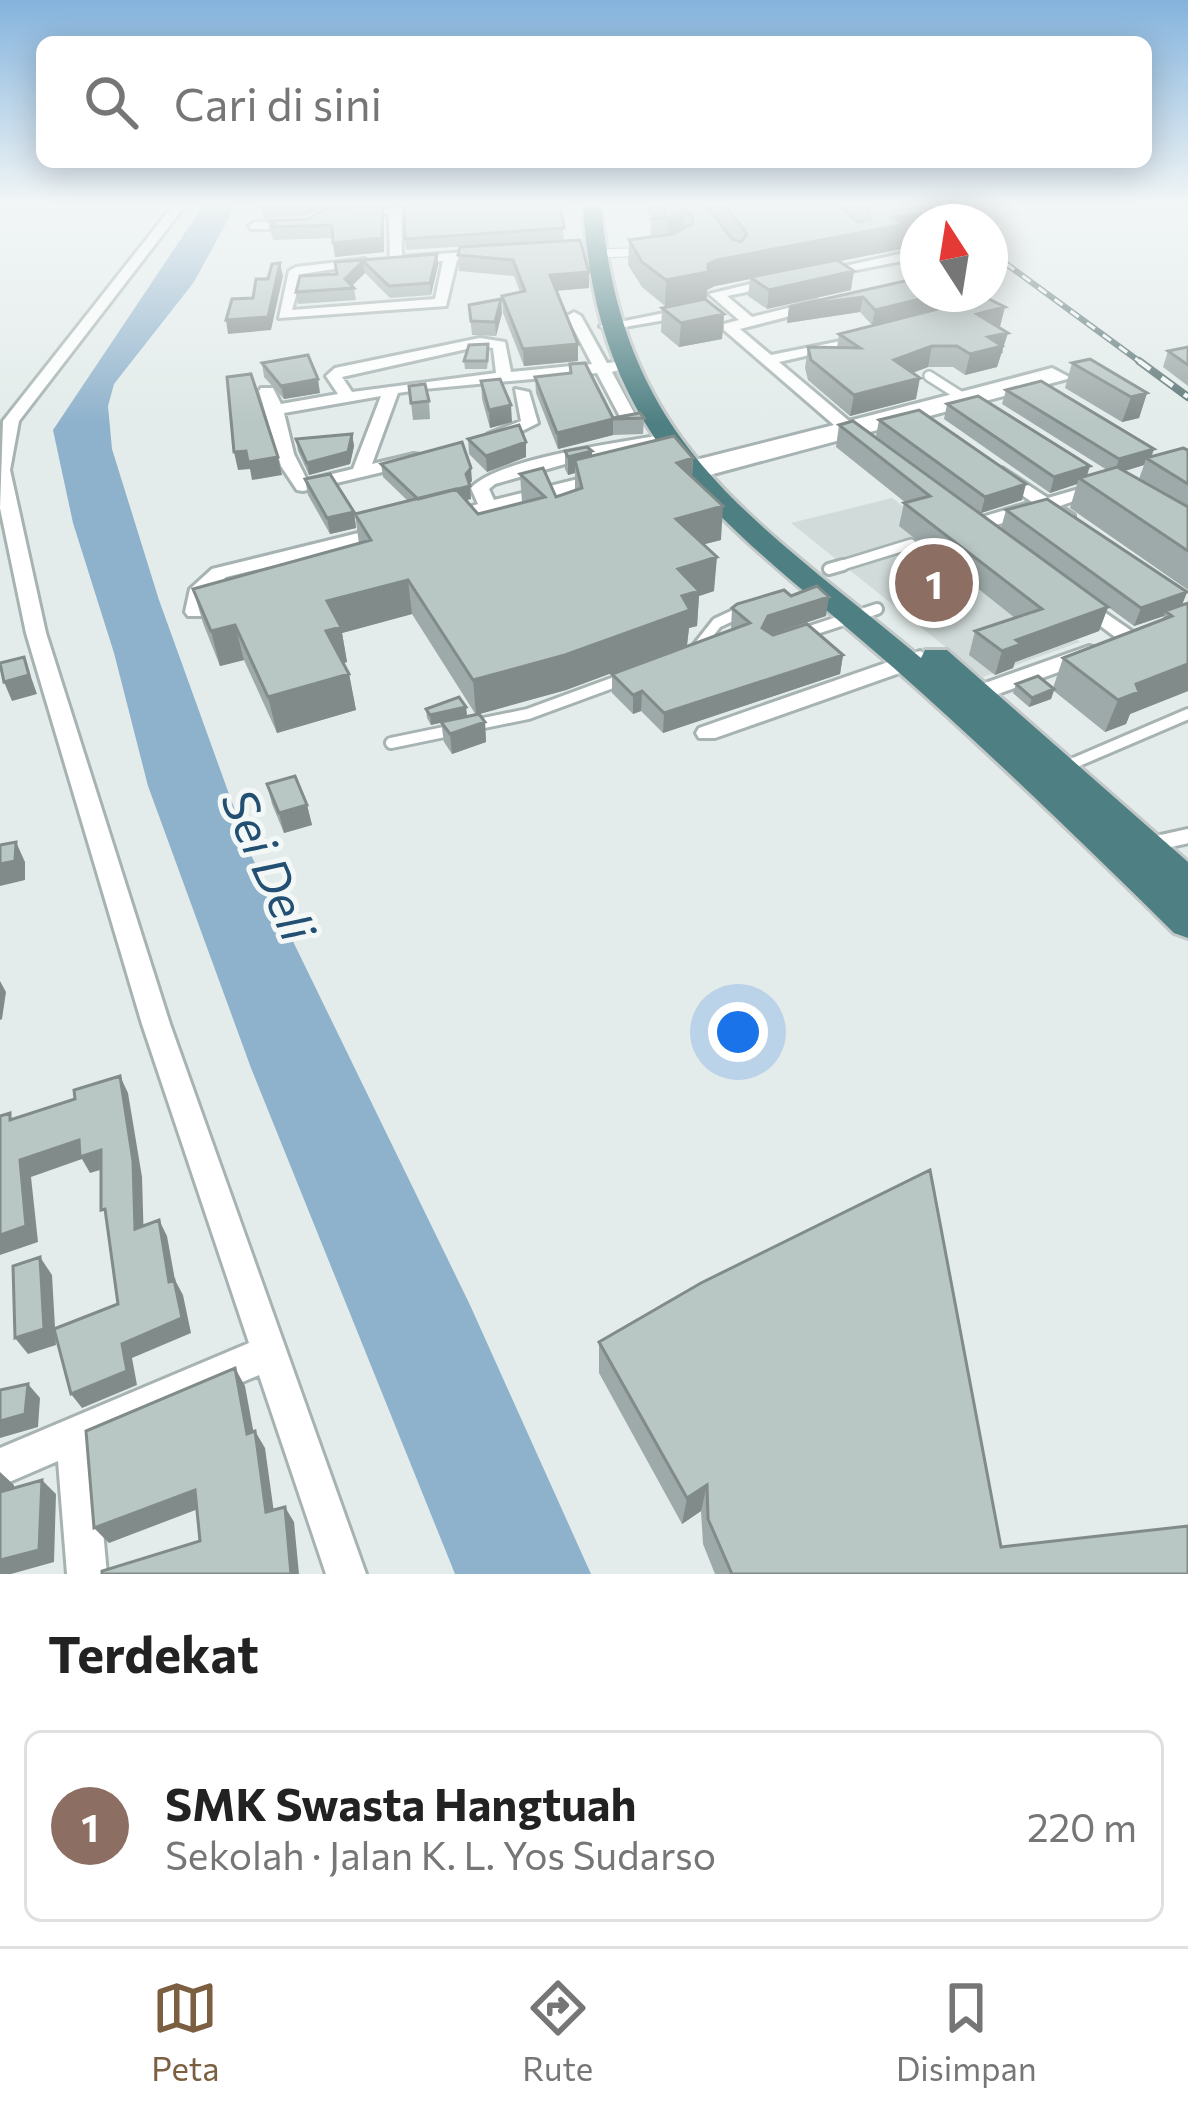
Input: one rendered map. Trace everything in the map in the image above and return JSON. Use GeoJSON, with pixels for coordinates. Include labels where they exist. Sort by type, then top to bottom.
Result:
{"type":"FeatureCollection","features":[{"type":"Feature","properties":{"kind":"highway"},"geometry":{"type":"LineString","coordinates":[[601,276],[615,326],[651,381],[683,456]]}},
{"type":"Feature","properties":{"kind":"highway"},"geometry":{"type":"LineString","coordinates":[[615,326],[612,367],[683,456],[816,584],[865,613],[919,658],[1188,922]]}},
{"type":"Feature","properties":{"kind":"highway"},"geometry":{"type":"LineString","coordinates":[[919,658],[979,693],[1188,885]]}},
{"type":"Feature","properties":{"kind":"street"},"geometry":{"type":"LineString","coordinates":[[124,276],[10,422],[1,470],[36,632],[155,1024],[346,1574]]}},
{"type":"Feature","properties":{"kind":"street"},"geometry":{"type":"LineString","coordinates":[[296,276],[283,314],[440,303],[447,276]]}},
{"type":"Feature","properties":{"kind":"street"},"geometry":{"type":"LineString","coordinates":[[427,276],[446,280]]}},
{"type":"Feature","properties":{"kind":"street"},"geometry":{"type":"LineString","coordinates":[[746,319],[716,294],[803,276]]}},
{"type":"Feature","properties":{"kind":"street"},"geometry":{"type":"LineString","coordinates":[[858,276],[864,280]]}},
{"type":"Feature","properties":{"kind":"street"},"geometry":{"type":"LineString","coordinates":[[837,301],[729,326],[872,446]]}},
{"type":"Feature","properties":{"kind":"street"},"geometry":{"type":"LineString","coordinates":[[615,326],[727,304]]}},
{"type":"Feature","properties":{"kind":"street"},"geometry":{"type":"LineString","coordinates":[[937,320],[965,312]]}},
{"type":"Feature","properties":{"kind":"street"},"geometry":{"type":"LineString","coordinates":[[574,316],[612,367],[631,422]]}},
{"type":"Feature","properties":{"kind":"street"},"geometry":{"type":"LineString","coordinates":[[771,358],[894,331]]}},
{"type":"Feature","properties":{"kind":"street"},"geometry":{"type":"LineString","coordinates":[[348,397],[334,376],[340,371],[480,342],[500,345],[504,375]]}},
{"type":"Feature","properties":{"kind":"street"},"geometry":{"type":"LineString","coordinates":[[279,409],[392,389],[612,367]]}},
{"type":"Feature","properties":{"kind":"street"},"geometry":{"type":"LineString","coordinates":[[488,507],[480,488],[489,480],[850,429],[1040,385],[1059,397]]}},
{"type":"Feature","properties":{"kind":"street"},"geometry":{"type":"LineString","coordinates":[[359,475],[392,389]]}},
{"type":"Feature","properties":{"kind":"street"},"geometry":{"type":"LineString","coordinates":[[267,391],[279,409],[298,484],[359,475],[430,455]]}},
{"type":"Feature","properties":{"kind":"street"},"geometry":{"type":"LineString","coordinates":[[470,444],[527,427],[530,421],[521,392]]}},
{"type":"Feature","properties":{"kind":"street"},"geometry":{"type":"LineString","coordinates":[[970,398],[997,413]]}},
{"type":"Feature","properties":{"kind":"street"},"geometry":{"type":"LineString","coordinates":[[916,413],[938,428]]}},
{"type":"Feature","properties":{"kind":"street"},"geometry":{"type":"LineString","coordinates":[[992,466],[1082,529]]}},
{"type":"Feature","properties":{"kind":"street"},"geometry":{"type":"LineString","coordinates":[[433,521],[629,471]]}},
{"type":"Feature","properties":{"kind":"street"},"geometry":{"type":"LineString","coordinates":[[1092,473],[1111,485],[1131,488]]}},
{"type":"Feature","properties":{"kind":"street"},"geometry":{"type":"LineString","coordinates":[[979,524],[1111,485]]}},
{"type":"Feature","properties":{"kind":"street"},"geometry":{"type":"LineString","coordinates":[[961,511],[997,538]]}},
{"type":"Feature","properties":{"kind":"street"},"geometry":{"type":"LineString","coordinates":[[196,613],[200,590],[219,573],[411,526]]}},
{"type":"Feature","properties":{"kind":"street"},"geometry":{"type":"LineString","coordinates":[[979,693],[1138,635],[1067,591]]}},
{"type":"Feature","properties":{"kind":"street"},"geometry":{"type":"LineString","coordinates":[[707,734],[919,658]]}},
{"type":"Feature","properties":{"kind":"street"},"geometry":{"type":"LineString","coordinates":[[0,1467],[270,1352]]}},
{"type":"Feature","properties":{"kind":"street"},"geometry":{"type":"LineString","coordinates":[[75,1435],[87,1574]]}},
{"type":"Feature","properties":{"kind":"lane"},"geometry":{"type":"LineString","coordinates":[[929,376],[970,398]]}},
{"type":"Feature","properties":{"kind":"lane"},"geometry":{"type":"LineString","coordinates":[[816,584],[911,544]]}},
{"type":"Feature","properties":{"kind":"lane"},"geometry":{"type":"LineString","coordinates":[[672,661],[699,650],[731,614],[763,604]]}},
{"type":"Feature","properties":{"kind":"lane"},"geometry":{"type":"LineString","coordinates":[[791,637],[865,613]]}},
{"type":"Feature","properties":{"kind":"lane"},"geometry":{"type":"LineString","coordinates":[[391,743],[528,714],[631,676]]}},
{"type":"Feature","properties":{"kind":"lane"},"geometry":{"type":"LineString","coordinates":[[1062,768],[1188,714]]}},
{"type":"Feature","properties":{"kind":"lane"},"geometry":{"type":"LineString","coordinates":[[1145,845],[1188,836]]}},
{"type":"Feature","properties":{"kind":"shaded area"},"geometry":{"type":"Polygon","coordinates":[[[892,498],[1080,642],[983,677],[791,523],[892,498]]]}},
{"type":"Feature","properties":{"kind":"water"},"geometry":{"type":"Polygon","coordinates":[[[156,276],[197,276],[114,384],[108,406],[112,449],[159,600],[251,855],[470,1305],[591,1574],[455,1574],[251,1068],[148,786],[114,653],[73,523],[53,430],[156,276]]]}},
{"type":"Feature","properties":{"kind":"building"},"geometry":{"type":"Polygon","coordinates":[[[277,276],[268,317],[226,320],[232,299],[253,298],[256,279],[277,276]]]}},
{"type":"Feature","properties":{"kind":"building"},"geometry":{"type":"Polygon","coordinates":[[[300,276],[348,276],[354,288],[296,292],[300,276]]]}},
{"type":"Feature","properties":{"kind":"building"},"geometry":{"type":"Polygon","coordinates":[[[379,276],[432,276],[430,283],[389,286],[379,276]]]}},
{"type":"Feature","properties":{"kind":"building"},"geometry":{"type":"Polygon","coordinates":[[[519,276],[551,276],[578,344],[523,349],[502,296],[525,291],[519,276]]]}},
{"type":"Feature","properties":{"kind":"building"},"geometry":{"type":"Polygon","coordinates":[[[753,276],[830,276],[769,290],[753,276]]]}},
{"type":"Feature","properties":{"kind":"building"},"geometry":{"type":"Polygon","coordinates":[[[900,282],[900,304],[875,310],[863,297],[789,307],[900,282]]]}},
{"type":"Feature","properties":{"kind":"building"},"geometry":{"type":"Polygon","coordinates":[[[501,299],[495,322],[471,321],[469,305],[501,299]]]}},
{"type":"Feature","properties":{"kind":"building"},"geometry":{"type":"Polygon","coordinates":[[[705,299],[724,314],[681,323],[662,308],[705,299]]]}},
{"type":"Feature","properties":{"kind":"building"},"geometry":{"type":"Polygon","coordinates":[[[926,312],[985,312],[977,314],[1008,333],[988,337],[1002,346],[970,354],[957,346],[932,346],[894,360],[920,378],[854,395],[811,360],[808,347],[860,348],[839,334],[926,312]]]}},
{"type":"Feature","properties":{"kind":"building"},"geometry":{"type":"Polygon","coordinates":[[[488,344],[487,361],[464,361],[469,345],[488,344]]]}},
{"type":"Feature","properties":{"kind":"building"},"geometry":{"type":"Polygon","coordinates":[[[1188,347],[1188,365],[1168,351],[1188,347]]]}},
{"type":"Feature","properties":{"kind":"building"},"geometry":{"type":"Polygon","coordinates":[[[308,355],[318,379],[281,386],[262,363],[308,355]]]}},
{"type":"Feature","properties":{"kind":"building"},"geometry":{"type":"Polygon","coordinates":[[[1090,359],[1147,393],[1131,397],[1072,363],[1090,359]]]}},
{"type":"Feature","properties":{"kind":"building"},"geometry":{"type":"Polygon","coordinates":[[[585,363],[613,418],[640,413],[644,418],[613,419],[557,433],[535,377],[571,373],[570,364],[585,363]]]}},
{"type":"Feature","properties":{"kind":"building"},"geometry":{"type":"Polygon","coordinates":[[[251,374],[278,457],[248,462],[246,451],[234,452],[227,377],[251,374]]]}},
{"type":"Feature","properties":{"kind":"building"},"geometry":{"type":"Polygon","coordinates":[[[500,379],[511,405],[489,410],[481,381],[500,379]]]}},
{"type":"Feature","properties":{"kind":"building"},"geometry":{"type":"Polygon","coordinates":[[[1041,381],[1154,449],[1119,459],[1006,390],[1041,381]]]}},
{"type":"Feature","properties":{"kind":"building"},"geometry":{"type":"Polygon","coordinates":[[[425,384],[429,401],[411,403],[409,386],[425,384]]]}},
{"type":"Feature","properties":{"kind":"building"},"geometry":{"type":"Polygon","coordinates":[[[978,396],[1090,466],[1054,477],[947,404],[978,396]]]}},
{"type":"Feature","properties":{"kind":"building"},"geometry":{"type":"Polygon","coordinates":[[[919,410],[1026,484],[985,497],[879,420],[919,410]]]}},
{"type":"Feature","properties":{"kind":"building"},"geometry":{"type":"Polygon","coordinates":[[[853,421],[1108,607],[1016,640],[1021,644],[1002,651],[975,631],[1042,609],[904,503],[930,496],[839,425],[853,421]]]}},
{"type":"Feature","properties":{"kind":"building"},"geometry":{"type":"Polygon","coordinates":[[[519,425],[526,442],[486,456],[468,439],[519,425]]]}},
{"type":"Feature","properties":{"kind":"building"},"geometry":{"type":"Polygon","coordinates":[[[352,434],[348,452],[307,463],[296,439],[352,434]]]}},
{"type":"Feature","properties":{"kind":"building"},"geometry":{"type":"Polygon","coordinates":[[[674,436],[693,458],[677,463],[723,506],[676,519],[717,557],[678,569],[699,591],[682,596],[690,610],[565,655],[473,680],[408,580],[327,601],[341,627],[326,631],[349,674],[268,697],[235,625],[211,631],[193,589],[371,540],[355,514],[456,489],[478,514],[545,497],[520,474],[543,468],[556,497],[582,488],[575,460],[674,436]]]}},
{"type":"Feature","properties":{"kind":"building"},"geometry":{"type":"Polygon","coordinates":[[[462,442],[471,468],[466,474],[470,486],[418,499],[381,464],[462,442]]]}},
{"type":"Feature","properties":{"kind":"building"},"geometry":{"type":"Polygon","coordinates":[[[587,447],[592,451],[568,457],[565,451],[587,447]]]}},
{"type":"Feature","properties":{"kind":"building"},"geometry":{"type":"Polygon","coordinates":[[[1188,450],[1188,484],[1146,458],[1188,450]]]}},
{"type":"Feature","properties":{"kind":"building"},"geometry":{"type":"Polygon","coordinates":[[[1117,467],[1188,507],[1188,551],[1079,478],[1117,467]]]}},
{"type":"Feature","properties":{"kind":"building"},"geometry":{"type":"Polygon","coordinates":[[[330,474],[354,512],[327,518],[305,479],[330,474]]]}},
{"type":"Feature","properties":{"kind":"building"},"geometry":{"type":"Polygon","coordinates":[[[1047,499],[1187,592],[1141,608],[1006,510],[1047,499]]]}},
{"type":"Feature","properties":{"kind":"building"},"geometry":{"type":"Polygon","coordinates":[[[817,586],[829,597],[768,616],[762,628],[773,635],[807,624],[843,655],[664,713],[642,691],[633,695],[612,674],[750,623],[732,608],[737,604],[784,590],[791,596],[817,586]]]}},
{"type":"Feature","properties":{"kind":"building"},"geometry":{"type":"Polygon","coordinates":[[[1188,603],[1188,664],[1136,684],[1139,692],[1118,700],[1063,658],[1172,616],[1165,611],[1188,603]]]}},
{"type":"Feature","properties":{"kind":"building"},"geometry":{"type":"Polygon","coordinates":[[[24,657],[29,675],[4,682],[0,663],[24,657]]]}},
{"type":"Feature","properties":{"kind":"building"},"geometry":{"type":"Polygon","coordinates":[[[1038,676],[1054,689],[1032,698],[1016,684],[1038,676]]]}},
{"type":"Feature","properties":{"kind":"building"},"geometry":{"type":"Polygon","coordinates":[[[459,697],[466,707],[430,715],[426,709],[459,697]]]}},
{"type":"Feature","properties":{"kind":"building"},"geometry":{"type":"Polygon","coordinates":[[[479,714],[485,722],[450,734],[441,722],[479,714]]]}},
{"type":"Feature","properties":{"kind":"building"},"geometry":{"type":"Polygon","coordinates":[[[295,776],[307,805],[279,813],[267,784],[295,776]]]}},
{"type":"Feature","properties":{"kind":"building"},"geometry":{"type":"Polygon","coordinates":[[[16,842],[15,861],[0,864],[0,845],[16,842]]]}},
{"type":"Feature","properties":{"kind":"building"},"geometry":{"type":"Polygon","coordinates":[[[120,1076],[133,1161],[135,1229],[159,1220],[169,1282],[174,1280],[182,1318],[122,1344],[127,1371],[71,1394],[54,1329],[118,1304],[105,1209],[101,1210],[101,1150],[80,1157],[79,1140],[20,1160],[26,1226],[0,1235],[0,1116],[10,1113],[10,1120],[75,1099],[74,1090],[120,1076]]]}},
{"type":"Feature","properties":{"kind":"building"},"geometry":{"type":"Polygon","coordinates":[[[930,1170],[1001,1547],[1188,1526],[1188,1574],[732,1574],[708,1519],[707,1485],[687,1498],[599,1342],[701,1283],[930,1170]]]}},
{"type":"Feature","properties":{"kind":"building"},"geometry":{"type":"Polygon","coordinates":[[[40,1257],[44,1329],[15,1338],[13,1266],[40,1257]]]}},
{"type":"Feature","properties":{"kind":"building"},"geometry":{"type":"Polygon","coordinates":[[[235,1368],[247,1434],[255,1431],[266,1512],[285,1507],[291,1574],[102,1574],[200,1541],[195,1490],[94,1528],[86,1431],[235,1368]]]}},
{"type":"Feature","properties":{"kind":"building"},"geometry":{"type":"Polygon","coordinates":[[[28,1384],[25,1414],[0,1421],[0,1390],[28,1384]]]}},
{"type":"Feature","properties":{"kind":"building"},"geometry":{"type":"Polygon","coordinates":[[[42,1480],[39,1550],[0,1560],[0,1492],[42,1480]]]}},
{"type":"Feature","properties":{"kind":"railway"},"geometry":{"type":"LineString","coordinates":[[1023,276],[1143,364]]}},
{"type":"Feature","properties":{"kind":"railway"},"geometry":{"type":"LineString","coordinates":[[1139,361],[1188,397]]}},
{"type":"Feature","properties":{"kind":"place","name":"SMK Swasta Hangtuah"},"geometry":{"type":"Point","coordinates":[934,583]}},
{"type":"Feature","properties":{"kind":"water label","name":"Sei Deli"},"geometry":{"type":"Point","coordinates":[268,865]}}]}
